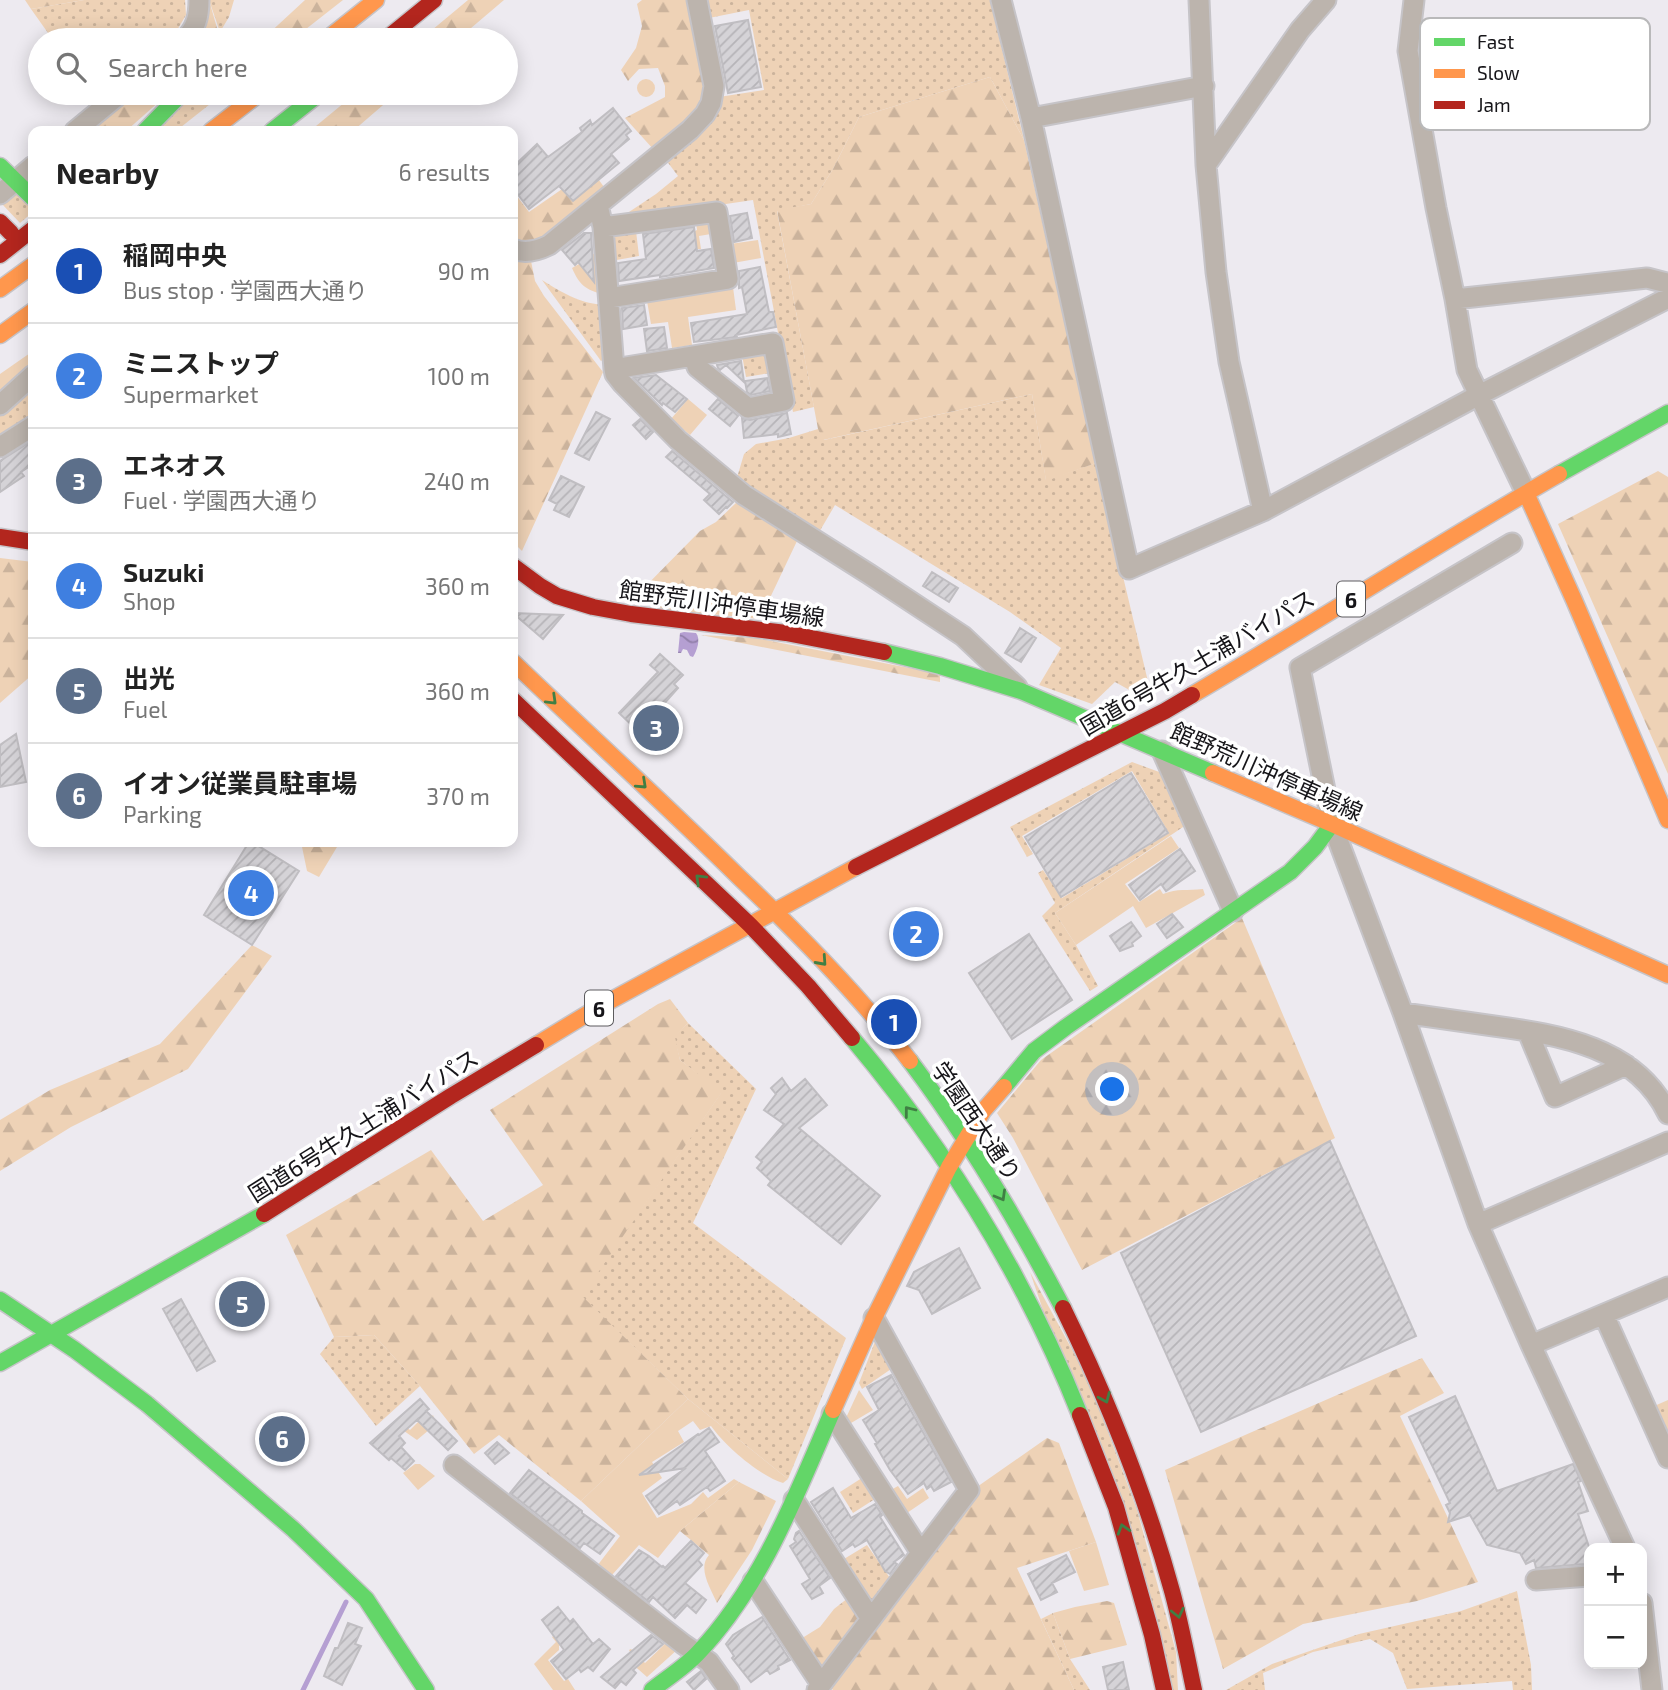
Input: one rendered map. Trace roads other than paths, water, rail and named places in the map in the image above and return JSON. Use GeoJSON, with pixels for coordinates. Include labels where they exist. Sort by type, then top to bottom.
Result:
{"type":"FeatureCollection","features":[{"type":"Feature","properties":{"kind":"main road"},"geometry":{"type":"LineString","coordinates":[[341,28],[376,0]]}},
{"type":"Feature","properties":{"kind":"main road"},"geometry":{"type":"LineString","coordinates":[[400,28],[434,0]]}},
{"type":"Feature","properties":{"kind":"main road"},"geometry":{"type":"LineString","coordinates":[[150,126],[170,105]]}},
{"type":"Feature","properties":{"kind":"main road"},"geometry":{"type":"LineString","coordinates":[[217,126],[245,105]]}},
{"type":"Feature","properties":{"kind":"main road"},"geometry":{"type":"LineString","coordinates":[[278,126],[305,105]]}},
{"type":"Feature","properties":{"kind":"main road"},"geometry":{"type":"LineString","coordinates":[[0,166],[28,193]]}},
{"type":"Feature","properties":{"kind":"main road"},"geometry":{"type":"LineString","coordinates":[[0,255],[28,233]]}},
{"type":"Feature","properties":{"kind":"main road"},"geometry":{"type":"LineString","coordinates":[[0,289],[28,269]]}},
{"type":"Feature","properties":{"kind":"main road"},"geometry":{"type":"LineString","coordinates":[[0,335],[28,315]]}},
{"type":"Feature","properties":{"kind":"main road","name":"国道6号牛久土浦バイパス"},"geometry":{"type":"LineString","coordinates":[[775,912],[947,819],[1165,711],[1526,493],[1668,414]]}},
{"type":"Feature","properties":{"kind":"main road"},"geometry":{"type":"LineString","coordinates":[[1526,493],[1668,820]]}},
{"type":"Feature","properties":{"kind":"main road"},"geometry":{"type":"LineString","coordinates":[[0,537],[28,541]]}},
{"type":"Feature","properties":{"kind":"main road","name":"館野荒川沖停車場線"},"geometry":{"type":"LineString","coordinates":[[518,570],[556,595],[584,605],[816,639],[906,657],[1021,691],[1332,824],[1668,975]]}},
{"type":"Feature","properties":{"kind":"main road","name":"学園西大通り"},"geometry":{"type":"LineString","coordinates":[[518,667],[803,940],[890,1037],[966,1138],[1045,1271],[1107,1401],[1159,1545],[1173,1593],[1194,1690]]}},
{"type":"Feature","properties":{"kind":"main road"},"geometry":{"type":"LineString","coordinates":[[518,705],[750,925],[808,986],[855,1041],[928,1135],[971,1200],[1031,1304],[1075,1403],[1116,1507],[1152,1635],[1164,1690]]}},
{"type":"Feature","properties":{"kind":"main road"},"geometry":{"type":"LineString","coordinates":[[652,1690],[697,1654],[753,1581],[775,1542],[874,1318],[949,1167],[983,1111],[1034,1051],[1290,872],[1315,847],[1332,824]]}},
{"type":"Feature","properties":{"kind":"main road","name":"6"},"geometry":{"type":"LineString","coordinates":[[750,925],[775,912]]}},
{"type":"Feature","properties":{"kind":"main road","name":"国道6号牛久土浦バイパス"},"geometry":{"type":"LineString","coordinates":[[1,1364],[242,1227],[597,1008],[750,925]]}},
{"type":"Feature","properties":{"kind":"main road"},"geometry":{"type":"LineString","coordinates":[[0,1300],[75,1350],[173,1424],[293,1529],[366,1599],[426,1690]]}},
{"type":"Feature","properties":{"kind":"street"},"geometry":{"type":"LineString","coordinates":[[194,28],[199,0]]}},
{"type":"Feature","properties":{"kind":"street"},"geometry":{"type":"LineString","coordinates":[[518,250],[541,249],[690,130],[705,114],[711,103],[714,86],[697,0]]}},
{"type":"Feature","properties":{"kind":"street"},"geometry":{"type":"LineString","coordinates":[[1001,0],[1031,118],[1129,569],[1263,511],[1668,298]]}},
{"type":"Feature","properties":{"kind":"street"},"geometry":{"type":"LineString","coordinates":[[1199,0],[1206,165],[1216,272],[1229,362],[1263,511]]}},
{"type":"Feature","properties":{"kind":"street"},"geometry":{"type":"LineString","coordinates":[[1206,165],[1300,30],[1326,0]]}},
{"type":"Feature","properties":{"kind":"street"},"geometry":{"type":"LineString","coordinates":[[1414,0],[1408,51],[1420,118]]}},
{"type":"Feature","properties":{"kind":"street"},"geometry":{"type":"LineString","coordinates":[[1031,118],[1204,86]]}},
{"type":"Feature","properties":{"kind":"street"},"geometry":{"type":"LineString","coordinates":[[83,126],[107,105]]}},
{"type":"Feature","properties":{"kind":"street"},"geometry":{"type":"LineString","coordinates":[[1422,130],[1467,370],[1526,493]]}},
{"type":"Feature","properties":{"kind":"street"},"geometry":{"type":"LineString","coordinates":[[0,194],[28,170]]}},
{"type":"Feature","properties":{"kind":"street"},"geometry":{"type":"LineString","coordinates":[[598,205],[603,227],[614,369],[622,383],[678,440],[744,495],[962,636],[1021,691]]}},
{"type":"Feature","properties":{"kind":"street"},"geometry":{"type":"LineString","coordinates":[[603,227],[717,212],[728,279],[609,298]]}},
{"type":"Feature","properties":{"kind":"street"},"geometry":{"type":"LineString","coordinates":[[1455,299],[1647,278],[1667,283],[1668,286]]}},
{"type":"Feature","properties":{"kind":"street"},"geometry":{"type":"LineString","coordinates":[[614,369],[773,343],[784,401],[748,408],[698,367],[694,356]]}},
{"type":"Feature","properties":{"kind":"street"},"geometry":{"type":"LineString","coordinates":[[0,405],[28,380]]}},
{"type":"Feature","properties":{"kind":"street"},"geometry":{"type":"LineString","coordinates":[[0,447],[28,429]]}},
{"type":"Feature","properties":{"kind":"street"},"geometry":{"type":"LineString","coordinates":[[1300,668],[1512,542]]}},
{"type":"Feature","properties":{"kind":"street"},"geometry":{"type":"LineString","coordinates":[[1372,586],[1388,616]]}},
{"type":"Feature","properties":{"kind":"street"},"geometry":{"type":"LineString","coordinates":[[1287,639],[1297,656],[1300,668],[1332,824],[1478,1224],[1623,1543]]}},
{"type":"Feature","properties":{"kind":"street"},"geometry":{"type":"LineString","coordinates":[[1162,751],[1233,911]]}},
{"type":"Feature","properties":{"kind":"street"},"geometry":{"type":"LineString","coordinates":[[1403,1013],[1528,1032],[1600,1050],[1638,1074],[1668,1114]]}},
{"type":"Feature","properties":{"kind":"street"},"geometry":{"type":"LineString","coordinates":[[1528,1032],[1555,1097],[1626,1065]]}},
{"type":"Feature","properties":{"kind":"street"},"geometry":{"type":"LineString","coordinates":[[1478,1224],[1668,1142]]}},
{"type":"Feature","properties":{"kind":"street"},"geometry":{"type":"LineString","coordinates":[[1531,1345],[1668,1287]]}},
{"type":"Feature","properties":{"kind":"street"},"geometry":{"type":"LineString","coordinates":[[1604,1315],[1668,1458]]}},
{"type":"Feature","properties":{"kind":"street"},"geometry":{"type":"LineString","coordinates":[[753,1581],[819,1687],[970,1490],[874,1318]]}},
{"type":"Feature","properties":{"kind":"street"},"geometry":{"type":"LineString","coordinates":[[832,1414],[921,1553]]}},
{"type":"Feature","properties":{"kind":"street"},"geometry":{"type":"LineString","coordinates":[[454,1465],[709,1662],[729,1690]]}},
{"type":"Feature","properties":{"kind":"street"},"geometry":{"type":"LineString","coordinates":[[794,1500],[871,1619]]}},
{"type":"Feature","properties":{"kind":"street"},"geometry":{"type":"LineString","coordinates":[[1536,1580],[1584,1576]]}},
{"type":"Feature","properties":{"kind":"street"},"geometry":{"type":"LineString","coordinates":[[1642,1606],[1652,1690]]}},
{"type":"Feature","properties":{"kind":"water"},"geometry":{"type":"Polygon","coordinates":[[[680,633],[696,633],[698,638],[693,657],[687,650],[683,649],[678,653],[680,633]]]}},
{"type":"Feature","properties":{"kind":"waterway"},"geometry":{"type":"LineString","coordinates":[[303,1690],[346,1602]]}},
{"type":"Feature","properties":{"kind":"place","name":"エネオス"},"geometry":{"type":"Point","coordinates":[656,728]}},
{"type":"Feature","properties":{"kind":"place","name":"Suzuki"},"geometry":{"type":"Point","coordinates":[251,893]}},
{"type":"Feature","properties":{"kind":"place","name":"ミニストップ"},"geometry":{"type":"Point","coordinates":[916,934]}},
{"type":"Feature","properties":{"kind":"place","name":"稲岡中央"},"geometry":{"type":"Point","coordinates":[894,1022]}},
{"type":"Feature","properties":{"kind":"place","name":"出光"},"geometry":{"type":"Point","coordinates":[242,1304]}},
{"type":"Feature","properties":{"kind":"place","name":"イオン従業員駐車場"},"geometry":{"type":"Point","coordinates":[282,1439]}}]}
